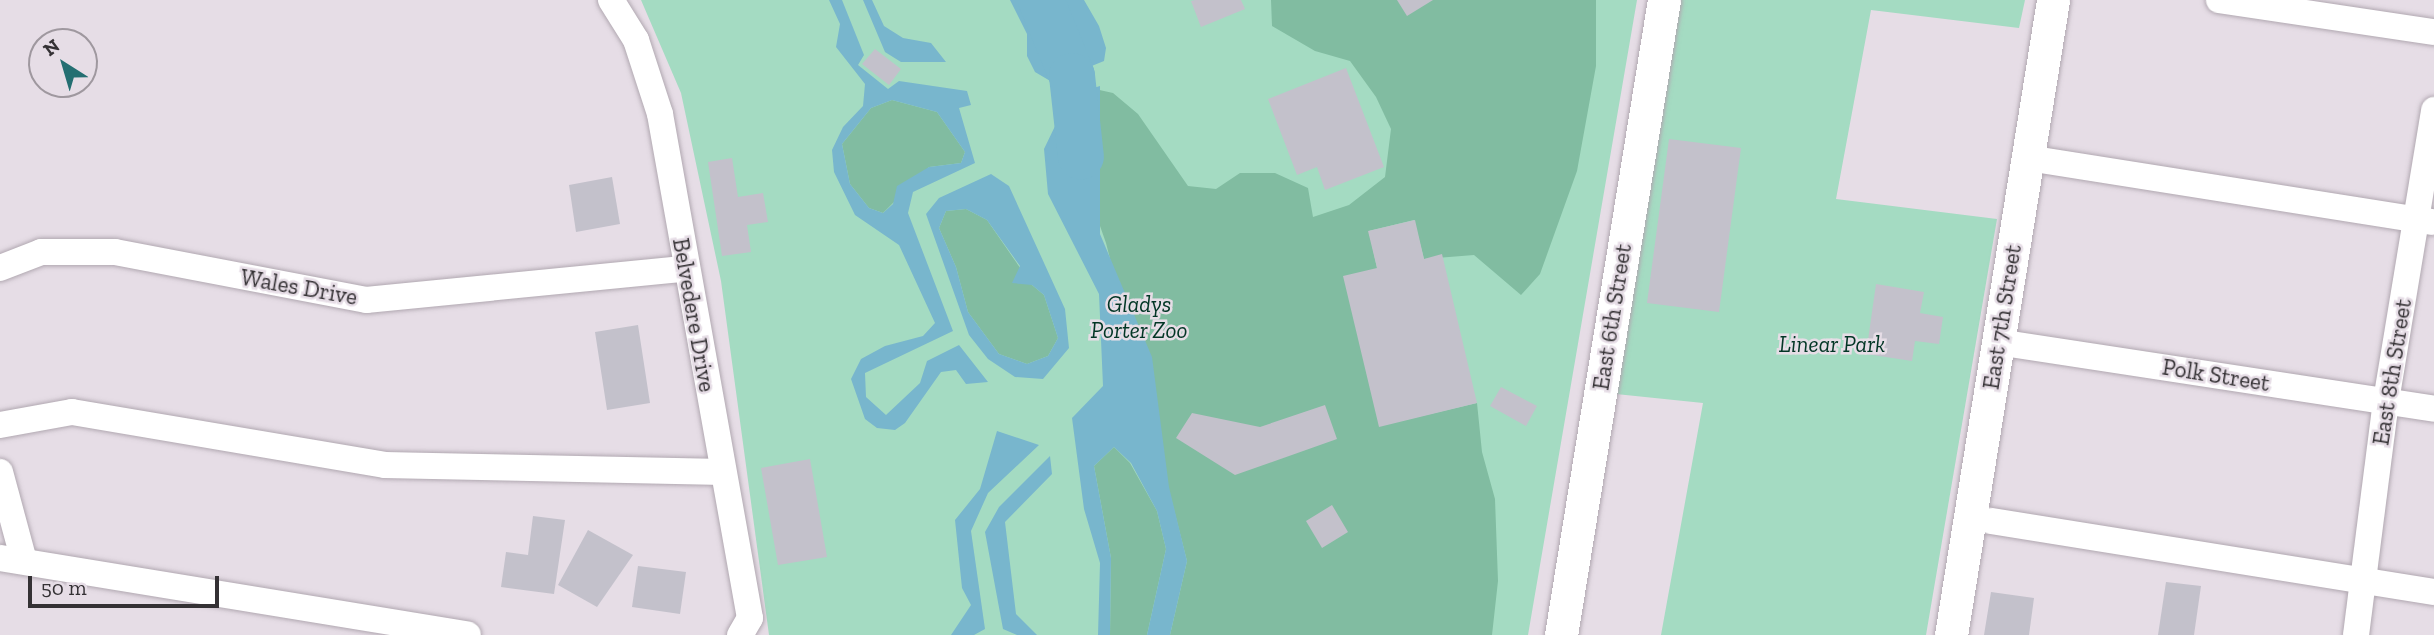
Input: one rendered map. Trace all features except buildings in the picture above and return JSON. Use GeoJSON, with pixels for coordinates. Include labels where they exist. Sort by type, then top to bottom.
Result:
{"type":"FeatureCollection","features":[{"type":"Feature","properties":{"kind":"main road","name":"East 6th Street"},"geometry":{"type":"LineString","coordinates":[[1561,635],[1664,0]]}},
{"type":"Feature","properties":{"kind":"main road","name":"East 7th Street"},"geometry":{"type":"LineString","coordinates":[[1951,635],[2053,0]]}},
{"type":"Feature","properties":{"kind":"street","name":"Belvedere Drive"},"geometry":{"type":"LineString","coordinates":[[611,0],[636,40],[660,114],[685,269],[750,618],[740,635]]}},
{"type":"Feature","properties":{"kind":"street"},"geometry":{"type":"LineString","coordinates":[[2219,0],[2434,32]]}},
{"type":"Feature","properties":{"kind":"street","name":"East 8th Street"},"geometry":{"type":"LineString","coordinates":[[2356,635],[2386,401],[2425,221],[2434,110]]}},
{"type":"Feature","properties":{"kind":"street"},"geometry":{"type":"LineString","coordinates":[[2028,158],[2425,221]]}},
{"type":"Feature","properties":{"kind":"street","name":"Wales Drive"},"geometry":{"type":"LineString","coordinates":[[0,268],[41,252],[115,252],[366,300],[685,269]]}},
{"type":"Feature","properties":{"kind":"street","name":"Polk Street"},"geometry":{"type":"LineString","coordinates":[[1998,342],[2434,409]]}},
{"type":"Feature","properties":{"kind":"street"},"geometry":{"type":"LineString","coordinates":[[0,425],[72,412],[385,465],[723,472]]}},
{"type":"Feature","properties":{"kind":"street"},"geometry":{"type":"LineString","coordinates":[[0,472],[12,559],[468,635]]}},
{"type":"Feature","properties":{"kind":"street"},"geometry":{"type":"LineString","coordinates":[[1991,521],[2434,592]]}},
{"type":"Feature","properties":{"kind":"green space","name":"Gladys Porter Zoo"},"geometry":{"type":"Polygon","coordinates":[[[641,0],[1637,0],[1528,635],[769,635],[721,281],[681,93],[641,0]]]}},
{"type":"Feature","properties":{"kind":"green space"},"geometry":{"type":"Polygon","coordinates":[[[1271,0],[1596,0],[1596,66],[1577,171],[1540,274],[1521,295],[1474,255],[1424,259],[1414,220],[1369,231],[1377,268],[1379,426],[1477,403],[1482,452],[1495,499],[1498,581],[1492,635],[1170,635],[1187,561],[1106,243],[1087,189],[1057,144],[1062,105],[1095,89],[1113,93],[1138,114],[1188,186],[1216,189],[1240,173],[1275,173],[1308,188],[1313,217],[1349,205],[1385,177],[1391,129],[1376,97],[1350,61],[1315,51],[1272,26],[1271,0]]]}},
{"type":"Feature","properties":{"kind":"green space","name":"Linear Park"},"geometry":{"type":"Polygon","coordinates":[[[1681,0],[2025,0],[2019,28],[1871,10],[1836,199],[1997,219],[1926,635],[1661,635],[1703,403],[1616,394],[1681,0]]]}},
{"type":"Feature","properties":{"kind":"green space"},"geometry":{"type":"Polygon","coordinates":[[[892,100],[937,112],[965,152],[961,163],[929,167],[883,213],[869,208],[850,184],[842,144],[871,108],[892,100]]]}},
{"type":"Feature","properties":{"kind":"green space"},"geometry":{"type":"Polygon","coordinates":[[[966,209],[987,220],[1032,285],[1044,295],[1058,338],[1048,356],[1027,364],[999,354],[968,312],[956,267],[939,228],[946,211],[966,209]]]}},
{"type":"Feature","properties":{"kind":"green space"},"geometry":{"type":"Polygon","coordinates":[[[1114,447],[1130,463],[1157,511],[1166,549],[1147,635],[1110,635],[1111,558],[1094,466],[1114,447]]]}},
{"type":"Feature","properties":{"kind":"water"},"geometry":{"type":"Polygon","coordinates":[[[829,0],[842,0],[864,55],[858,65],[888,89],[899,81],[967,91],[971,105],[959,108],[975,163],[913,192],[908,213],[953,331],[865,373],[866,397],[886,415],[920,383],[927,361],[959,345],[988,382],[966,384],[956,370],[941,372],[905,423],[895,430],[877,428],[865,419],[851,379],[861,359],[885,346],[923,336],[935,323],[899,245],[855,215],[834,172],[832,150],[843,127],[863,106],[865,84],[836,47],[840,24],[829,0]],[[892,100],[871,108],[842,144],[850,184],[869,208],[883,213],[893,204],[897,186],[929,167],[961,163],[965,152],[937,112],[892,100]]]}},
{"type":"Feature","properties":{"kind":"water"},"geometry":{"type":"Polygon","coordinates":[[[863,0],[872,0],[884,26],[903,38],[931,43],[946,62],[901,62],[885,52],[863,0]]]}},
{"type":"Feature","properties":{"kind":"water"},"geometry":{"type":"Polygon","coordinates":[[[1010,0],[1084,0],[1099,26],[1106,48],[1104,61],[1052,82],[1035,72],[1027,56],[1027,34],[1010,0]]]}},
{"type":"Feature","properties":{"kind":"water"},"geometry":{"type":"Polygon","coordinates":[[[1100,86],[1100,234],[1152,357],[1169,487],[1187,561],[1170,635],[1147,635],[1166,549],[1157,511],[1131,463],[1114,447],[1094,466],[1111,558],[1110,635],[1098,635],[1100,563],[1084,509],[1072,418],[1103,386],[1099,294],[1048,194],[1044,149],[1070,95],[1100,86]]]}},
{"type":"Feature","properties":{"kind":"water"},"geometry":{"type":"Polygon","coordinates":[[[991,174],[1009,186],[1065,309],[1069,348],[1043,379],[1015,377],[988,359],[969,335],[926,214],[939,198],[991,174]],[[966,209],[946,211],[939,228],[956,267],[968,312],[999,354],[1027,364],[1048,356],[1058,338],[1044,295],[1032,285],[1012,283],[1020,266],[987,220],[966,209]]]}},
{"type":"Feature","properties":{"kind":"water"},"geometry":{"type":"Polygon","coordinates":[[[997,431],[1039,445],[988,493],[971,531],[985,629],[974,635],[951,635],[971,605],[962,588],[955,520],[980,489],[997,431]]]}},
{"type":"Feature","properties":{"kind":"water"},"geometry":{"type":"Polygon","coordinates":[[[1050,456],[1052,474],[1005,522],[1016,614],[1037,635],[1017,635],[1003,629],[985,532],[999,507],[1050,456]]]}},
{"type":"Feature","properties":{"kind":"waterway"},"geometry":{"type":"LineString","coordinates":[[1041,0],[1072,76],[1081,157]]}}]}
